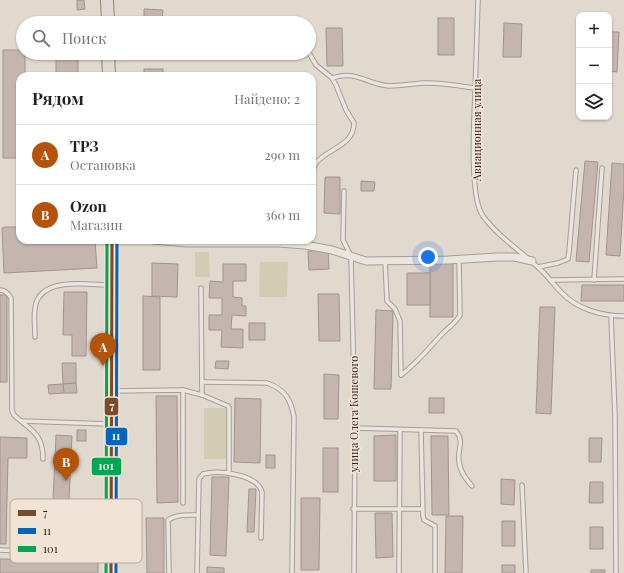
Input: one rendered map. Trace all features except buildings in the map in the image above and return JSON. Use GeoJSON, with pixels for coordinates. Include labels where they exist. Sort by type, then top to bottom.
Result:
{"type":"FeatureCollection","features":[{"type":"Feature","properties":{"kind":"main road"},"geometry":{"type":"LineString","coordinates":[[107,0],[108,16]]}},
{"type":"Feature","properties":{"kind":"main road"},"geometry":{"type":"LineString","coordinates":[[108,60],[109,72]]}},
{"type":"Feature","properties":{"kind":"main road"},"geometry":{"type":"LineString","coordinates":[[111,499],[110,424],[112,244]]}},
{"type":"Feature","properties":{"kind":"street"},"geometry":{"type":"LineString","coordinates":[[312,244],[366,261],[509,257],[532,261]]}},
{"type":"Feature","properties":{"kind":"lane","name":"Авиационная улица"},"geometry":{"type":"LineString","coordinates":[[478,0],[474,166],[476,196],[482,215],[509,243],[532,261],[562,293],[574,302],[589,311],[611,316],[624,316]]}},
{"type":"Feature","properties":{"kind":"lane"},"geometry":{"type":"LineString","coordinates":[[313,60],[316,65],[332,78],[346,110],[354,123],[352,134],[340,146],[328,153],[316,163]]}},
{"type":"Feature","properties":{"kind":"lane"},"geometry":{"type":"LineString","coordinates":[[332,78],[341,75],[348,75],[361,77],[387,86],[424,83],[475,88]]}},
{"type":"Feature","properties":{"kind":"lane"},"geometry":{"type":"LineString","coordinates":[[594,280],[602,168]]}},
{"type":"Feature","properties":{"kind":"lane"},"geometry":{"type":"LineString","coordinates":[[538,267],[558,263],[568,259],[570,252],[576,170]]}},
{"type":"Feature","properties":{"kind":"lane"},"geometry":{"type":"LineString","coordinates":[[344,191],[343,240],[351,256]]}},
{"type":"Feature","properties":{"kind":"lane","name":"улица Олега Кошевого"},"geometry":{"type":"LineString","coordinates":[[351,256],[355,428],[353,509],[354,573]]}},
{"type":"Feature","properties":{"kind":"lane"},"geometry":{"type":"LineString","coordinates":[[385,261],[388,301],[395,308],[400,321],[401,375],[409,369],[447,329],[457,321],[460,315],[459,259]]}},
{"type":"Feature","properties":{"kind":"lane"},"geometry":{"type":"LineString","coordinates":[[551,280],[624,279]]}},
{"type":"Feature","properties":{"kind":"lane"},"geometry":{"type":"LineString","coordinates":[[35,336],[36,307],[40,297],[48,288],[61,284],[112,285]]}},
{"type":"Feature","properties":{"kind":"lane"},"geometry":{"type":"LineString","coordinates":[[201,288],[202,395]]}},
{"type":"Feature","properties":{"kind":"lane"},"geometry":{"type":"LineString","coordinates":[[0,290],[8,293],[11,298],[11,407],[14,415],[40,438],[43,448],[43,459]]}},
{"type":"Feature","properties":{"kind":"lane"},"geometry":{"type":"LineString","coordinates":[[611,316],[616,573]]}},
{"type":"Feature","properties":{"kind":"lane"},"geometry":{"type":"LineString","coordinates":[[202,382],[267,383],[274,385],[284,393],[292,404],[294,417],[292,573]]}},
{"type":"Feature","properties":{"kind":"lane"},"geometry":{"type":"LineString","coordinates":[[111,391],[183,390],[216,400],[229,408],[229,473]]}},
{"type":"Feature","properties":{"kind":"lane"},"geometry":{"type":"LineString","coordinates":[[183,390],[183,503]]}},
{"type":"Feature","properties":{"kind":"lane"},"geometry":{"type":"LineString","coordinates":[[21,421],[110,424]]}},
{"type":"Feature","properties":{"kind":"lane"},"geometry":{"type":"LineString","coordinates":[[355,428],[456,431],[460,436],[461,441],[458,452],[461,470],[472,486]]}},
{"type":"Feature","properties":{"kind":"lane"},"geometry":{"type":"LineString","coordinates":[[399,573],[400,430]]}},
{"type":"Feature","properties":{"kind":"lane"},"geometry":{"type":"LineString","coordinates":[[421,430],[422,509],[424,520],[434,526],[435,573]]}},
{"type":"Feature","properties":{"kind":"lane"},"geometry":{"type":"LineString","coordinates":[[197,573],[199,479],[201,476],[207,473],[229,473],[251,480],[261,489],[261,538]]}},
{"type":"Feature","properties":{"kind":"lane"},"geometry":{"type":"LineString","coordinates":[[522,485],[526,573]]}},
{"type":"Feature","properties":{"kind":"lane"},"geometry":{"type":"LineString","coordinates":[[353,509],[422,509]]}},
{"type":"Feature","properties":{"kind":"lane"},"geometry":{"type":"LineString","coordinates":[[168,573],[168,520],[172,517],[198,515]]}},
{"type":"Feature","properties":{"kind":"lane"},"geometry":{"type":"LineString","coordinates":[[0,550],[10,550]]}},
{"type":"Feature","properties":{"kind":"shaded area"},"geometry":{"type":"Polygon","coordinates":[[[195,252],[209,252],[210,277],[195,277],[195,252]]]}},
{"type":"Feature","properties":{"kind":"shaded area"},"geometry":{"type":"Polygon","coordinates":[[[260,262],[288,262],[287,297],[259,297],[260,262]]]}},
{"type":"Feature","properties":{"kind":"shaded area"},"geometry":{"type":"Polygon","coordinates":[[[204,408],[226,408],[226,459],[204,459],[204,408]]]}},
{"type":"Feature","properties":{"kind":"transit line","name":"101"},"geometry":{"type":"LineString","coordinates":[[106,499],[107,244]]}},
{"type":"Feature","properties":{"kind":"transit line","name":"7"},"geometry":{"type":"LineString","coordinates":[[111,499],[112,244]]}},
{"type":"Feature","properties":{"kind":"transit line","name":"11"},"geometry":{"type":"LineString","coordinates":[[116,499],[117,244]]}},
{"type":"Feature","properties":{"kind":"transit line","name":"101"},"geometry":{"type":"LineString","coordinates":[[106,563],[106,573]]}},
{"type":"Feature","properties":{"kind":"transit line","name":"7"},"geometry":{"type":"LineString","coordinates":[[111,563],[111,573]]}},
{"type":"Feature","properties":{"kind":"transit line","name":"11"},"geometry":{"type":"LineString","coordinates":[[116,563],[116,573]]}},
{"type":"Feature","properties":{"kind":"place","name":"ТРЗ"},"geometry":{"type":"Point","coordinates":[103,366]}},
{"type":"Feature","properties":{"kind":"place","name":"Ozon"},"geometry":{"type":"Point","coordinates":[66,481]}}]}
